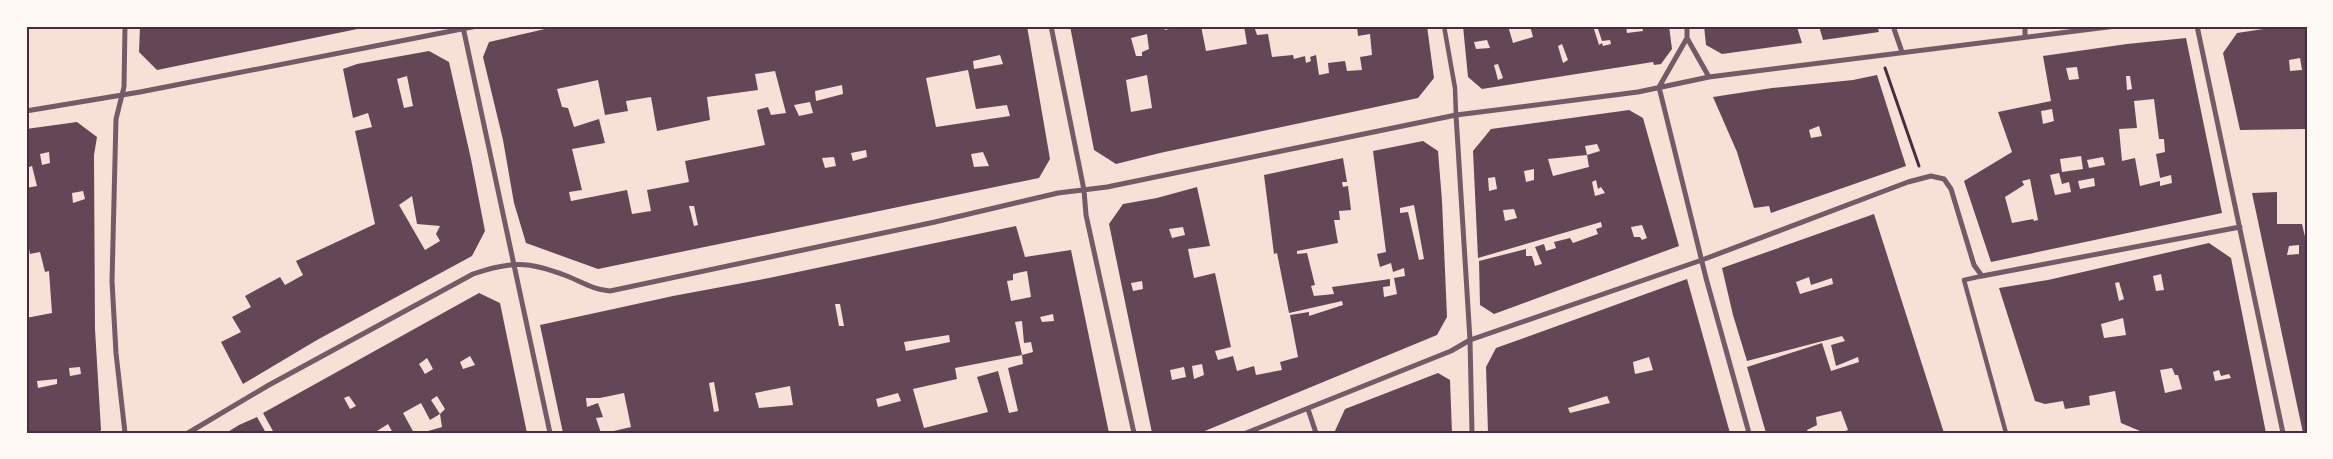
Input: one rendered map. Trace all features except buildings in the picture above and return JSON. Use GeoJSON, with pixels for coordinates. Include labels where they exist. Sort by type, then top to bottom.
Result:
{"type":"FeatureCollection","features":[{"type":"Feature","properties":{"kind":"street"},"geometry":{"type":"LineString","coordinates":[[125,26],[123,94],[116,119],[112,281],[116,353],[126,433]]}},
{"type":"Feature","properties":{"kind":"street"},"geometry":{"type":"LineString","coordinates":[[26,111],[477,26]]}},
{"type":"Feature","properties":{"kind":"street"},"geometry":{"type":"LineString","coordinates":[[1051,26],[1084,190],[1086,215],[1134,433]]}},
{"type":"Feature","properties":{"kind":"street"},"geometry":{"type":"LineString","coordinates":[[1444,26],[1454,88],[1456,115],[1470,340],[1472,433]]}},
{"type":"Feature","properties":{"kind":"street"},"geometry":{"type":"LineString","coordinates":[[1686,26],[1687,38],[1709,77]]}},
{"type":"Feature","properties":{"kind":"street"},"geometry":{"type":"LineString","coordinates":[[1893,26],[1902,52]]}},
{"type":"Feature","properties":{"kind":"street"},"geometry":{"type":"LineString","coordinates":[[2025,26],[2025,37]]}},
{"type":"Feature","properties":{"kind":"street"},"geometry":{"type":"LineString","coordinates":[[188,433],[270,385],[473,274],[501,265],[515,263],[557,273],[598,290],[610,291],[925,224],[1058,193],[1084,190],[1456,115],[1638,92],[1709,77],[2116,26]]}},
{"type":"Feature","properties":{"kind":"street"},"geometry":{"type":"LineString","coordinates":[[2197,26],[2283,433]]}},
{"type":"Feature","properties":{"kind":"street"},"geometry":{"type":"LineString","coordinates":[[463,28],[550,433]]}},
{"type":"Feature","properties":{"kind":"street"},"geometry":{"type":"LineString","coordinates":[[1687,38],[1659,87],[1702,260],[1749,433]]}},
{"type":"Feature","properties":{"kind":"street"},"geometry":{"type":"LineString","coordinates":[[1246,433],[1451,351],[1470,340],[1702,260],[1908,182],[1939,177],[1951,189],[1974,266],[1982,276]]}},
{"type":"Feature","properties":{"kind":"street"},"geometry":{"type":"LineString","coordinates":[[2006,433],[1964,280],[2240,227]]}},
{"type":"Feature","properties":{"kind":"street"},"geometry":{"type":"LineString","coordinates":[[1308,409],[1316,433]]}},
{"type":"Feature","properties":{"kind":"path"},"geometry":{"type":"LineString","coordinates":[[1885,68],[1920,166]]}}]}
